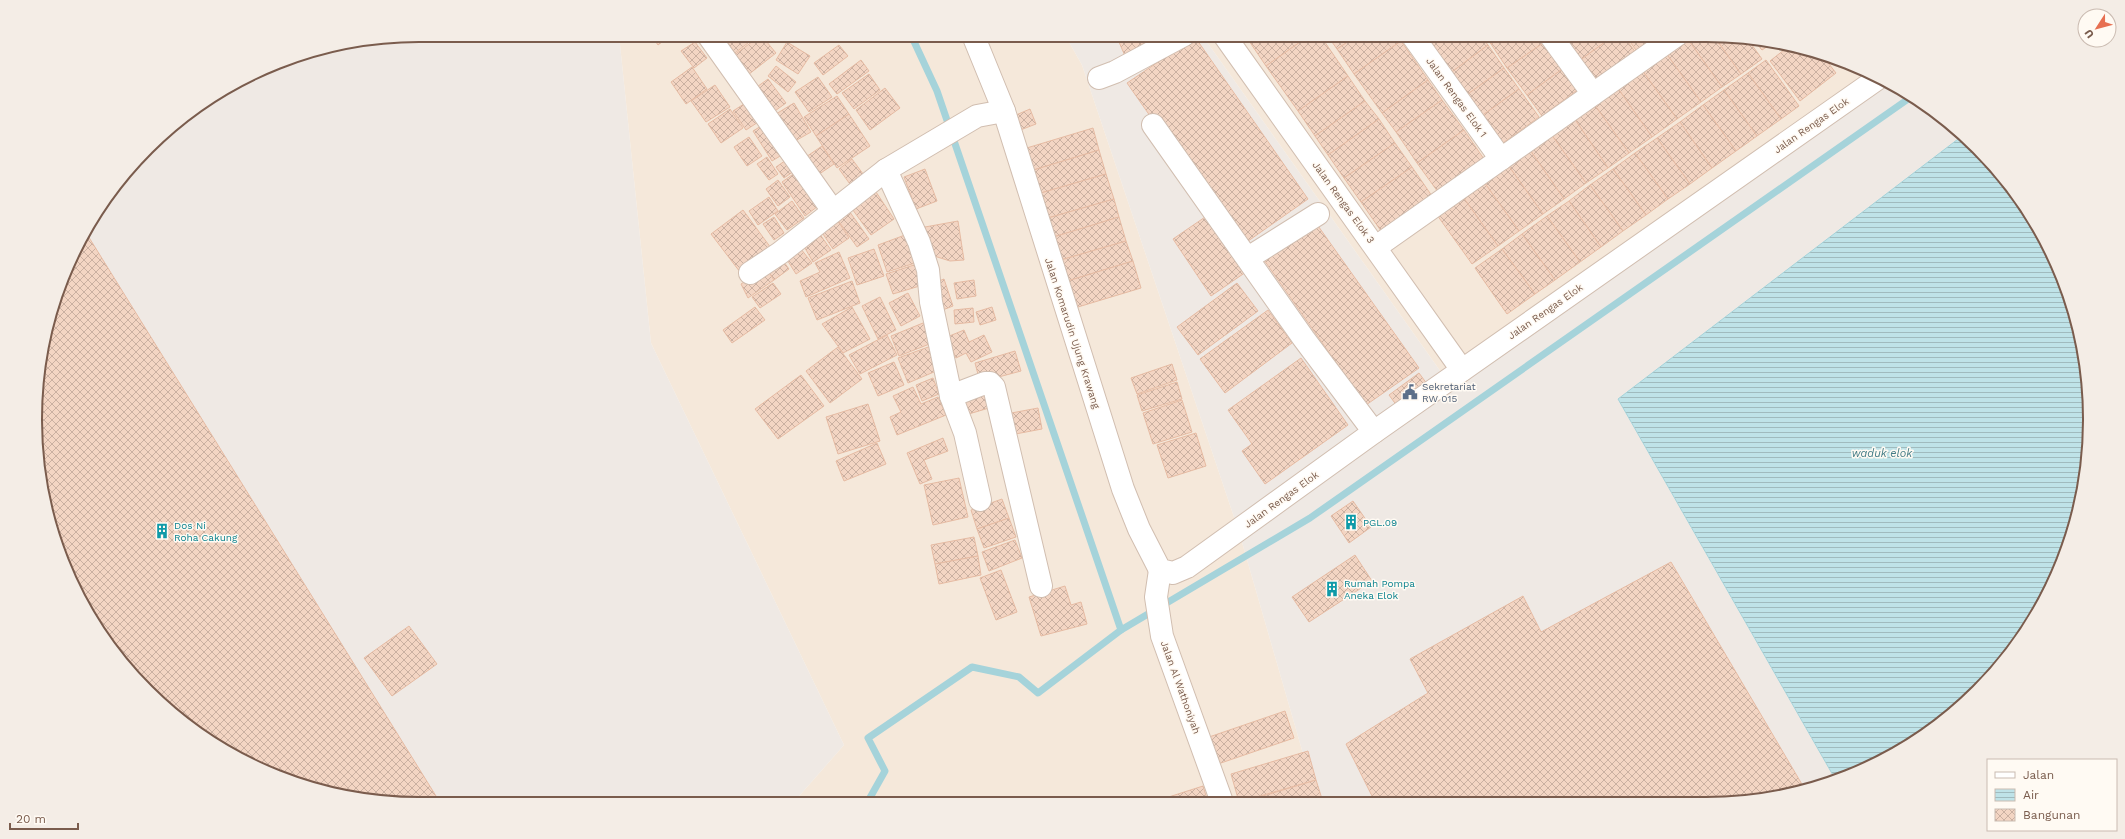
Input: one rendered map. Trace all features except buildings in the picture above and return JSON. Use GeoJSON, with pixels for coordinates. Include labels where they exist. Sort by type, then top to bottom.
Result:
{"type":"FeatureCollection","features":[{"type":"Feature","properties":{"kind":"street"},"geometry":{"type":"LineString","coordinates":[[713,42],[833,211]]}},
{"type":"Feature","properties":{"kind":"street","name":"Jalan Komarudin Ujung Krawang"},"geometry":{"type":"LineString","coordinates":[[976,42],[1004,111],[1123,489],[1139,529],[1160,570]]}},
{"type":"Feature","properties":{"kind":"street"},"geometry":{"type":"LineString","coordinates":[[1099,78],[1116,72],[1171,42]]}},
{"type":"Feature","properties":{"kind":"street","name":"Jalan Rengas Elok 3"},"geometry":{"type":"LineString","coordinates":[[1232,42],[1462,370]]}},
{"type":"Feature","properties":{"kind":"street","name":"Jalan Rengas Elok 1"},"geometry":{"type":"LineString","coordinates":[[1417,42],[1501,159]]}},
{"type":"Feature","properties":{"kind":"street"},"geometry":{"type":"LineString","coordinates":[[1555,42],[1593,94]]}},
{"type":"Feature","properties":{"kind":"street"},"geometry":{"type":"LineString","coordinates":[[1376,247],[1668,42]]}},
{"type":"Feature","properties":{"kind":"street","name":"Jalan Rengas Elok"},"geometry":{"type":"LineString","coordinates":[[1160,570],[1173,572],[1180,571],[1870,80]]}},
{"type":"Feature","properties":{"kind":"street"},"geometry":{"type":"LineString","coordinates":[[750,273],[780,253],[886,170],[977,116],[1004,111]]}},
{"type":"Feature","properties":{"kind":"street"},"geometry":{"type":"LineString","coordinates":[[1153,125],[1304,339],[1374,432]]}},
{"type":"Feature","properties":{"kind":"street"},"geometry":{"type":"LineString","coordinates":[[886,170],[918,242],[928,270],[931,302],[951,396],[965,433],[980,500]]}},
{"type":"Feature","properties":{"kind":"street"},"geometry":{"type":"LineString","coordinates":[[1248,258],[1318,214]]}},
{"type":"Feature","properties":{"kind":"street"},"geometry":{"type":"LineString","coordinates":[[951,396],[985,383],[990,383],[994,387],[1041,586]]}},
{"type":"Feature","properties":{"kind":"street","name":"Jalan Al Wathoniyah"},"geometry":{"type":"LineString","coordinates":[[1160,570],[1156,597],[1162,636],[1220,797]]}},
{"type":"Feature","properties":{"kind":"shaded area"},"geometry":{"type":"Polygon","coordinates":[[[420,42],[620,42],[651,343],[844,745],[798,797],[420,797],[370,794],[346,790],[298,777],[253,758],[210,733],[190,719],[153,686],[120,649],[93,608],[71,564],[55,517],[49,493],[44,460],[53,331],[62,298],[71,275],[93,231],[120,190],[153,153],[190,120],[231,93],[253,81],[298,62],[346,49],[370,45],[420,42]]]}},
{"type":"Feature","properties":{"kind":"shaded area"},"geometry":{"type":"Polygon","coordinates":[[[620,42],[1069,42],[1082,65],[1239,532],[1316,797],[798,797],[844,745],[651,343],[620,42]]]}},
{"type":"Feature","properties":{"kind":"shaded area"},"geometry":{"type":"Polygon","coordinates":[[[1069,42],[1207,42],[1448,382],[1873,81],[1894,93],[1935,120],[1954,136],[1989,171],[2005,190],[2032,231],[2044,253],[2063,298],[2070,322],[2080,370],[2082,395],[2083,420],[2080,469],[2076,493],[2063,541],[2044,586],[2032,608],[2005,649],[1989,668],[1954,703],[1935,719],[1894,746],[1872,758],[1827,777],[1803,784],[1755,794],[1706,797],[1316,797],[1239,532],[1082,65],[1069,42]]]}},
{"type":"Feature","properties":{"kind":"shaded area"},"geometry":{"type":"Polygon","coordinates":[[[1207,42],[1730,43],[1755,45],[1803,55],[1827,62],[1869,80],[1448,382],[1207,42]]]}},
{"type":"Feature","properties":{"kind":"water","name":"waduk elok"},"geometry":{"type":"Polygon","coordinates":[[[1958,139],[1989,171],[2019,210],[2044,253],[2063,298],[2076,346],[2082,395],[2082,444],[2076,493],[2063,541],[2044,586],[2019,629],[1989,668],[1954,703],[1915,733],[1872,758],[1833,775],[1618,399],[1958,139]]]}},
{"type":"Feature","properties":{"kind":"waterway"},"geometry":{"type":"LineString","coordinates":[[870,797],[885,771],[868,738],[972,667],[1019,677],[1038,693],[1121,630],[937,91],[914,42]]}},
{"type":"Feature","properties":{"kind":"waterway"},"geometry":{"type":"LineString","coordinates":[[1121,630],[1310,518],[1906,100]]}},
{"type":"Feature","properties":{"kind":"place","name":"Sekretariat RW 015"},"geometry":{"type":"Point","coordinates":[1410,392]}},
{"type":"Feature","properties":{"kind":"place","name":"PGL.09"},"geometry":{"type":"Point","coordinates":[1351,522]}},
{"type":"Feature","properties":{"kind":"place","name":"Dos Ni Roha Cakung"},"geometry":{"type":"Point","coordinates":[162,531]}},
{"type":"Feature","properties":{"kind":"place","name":"Rumah Pompa Aneka Elok"},"geometry":{"type":"Point","coordinates":[1332,589]}}]}
